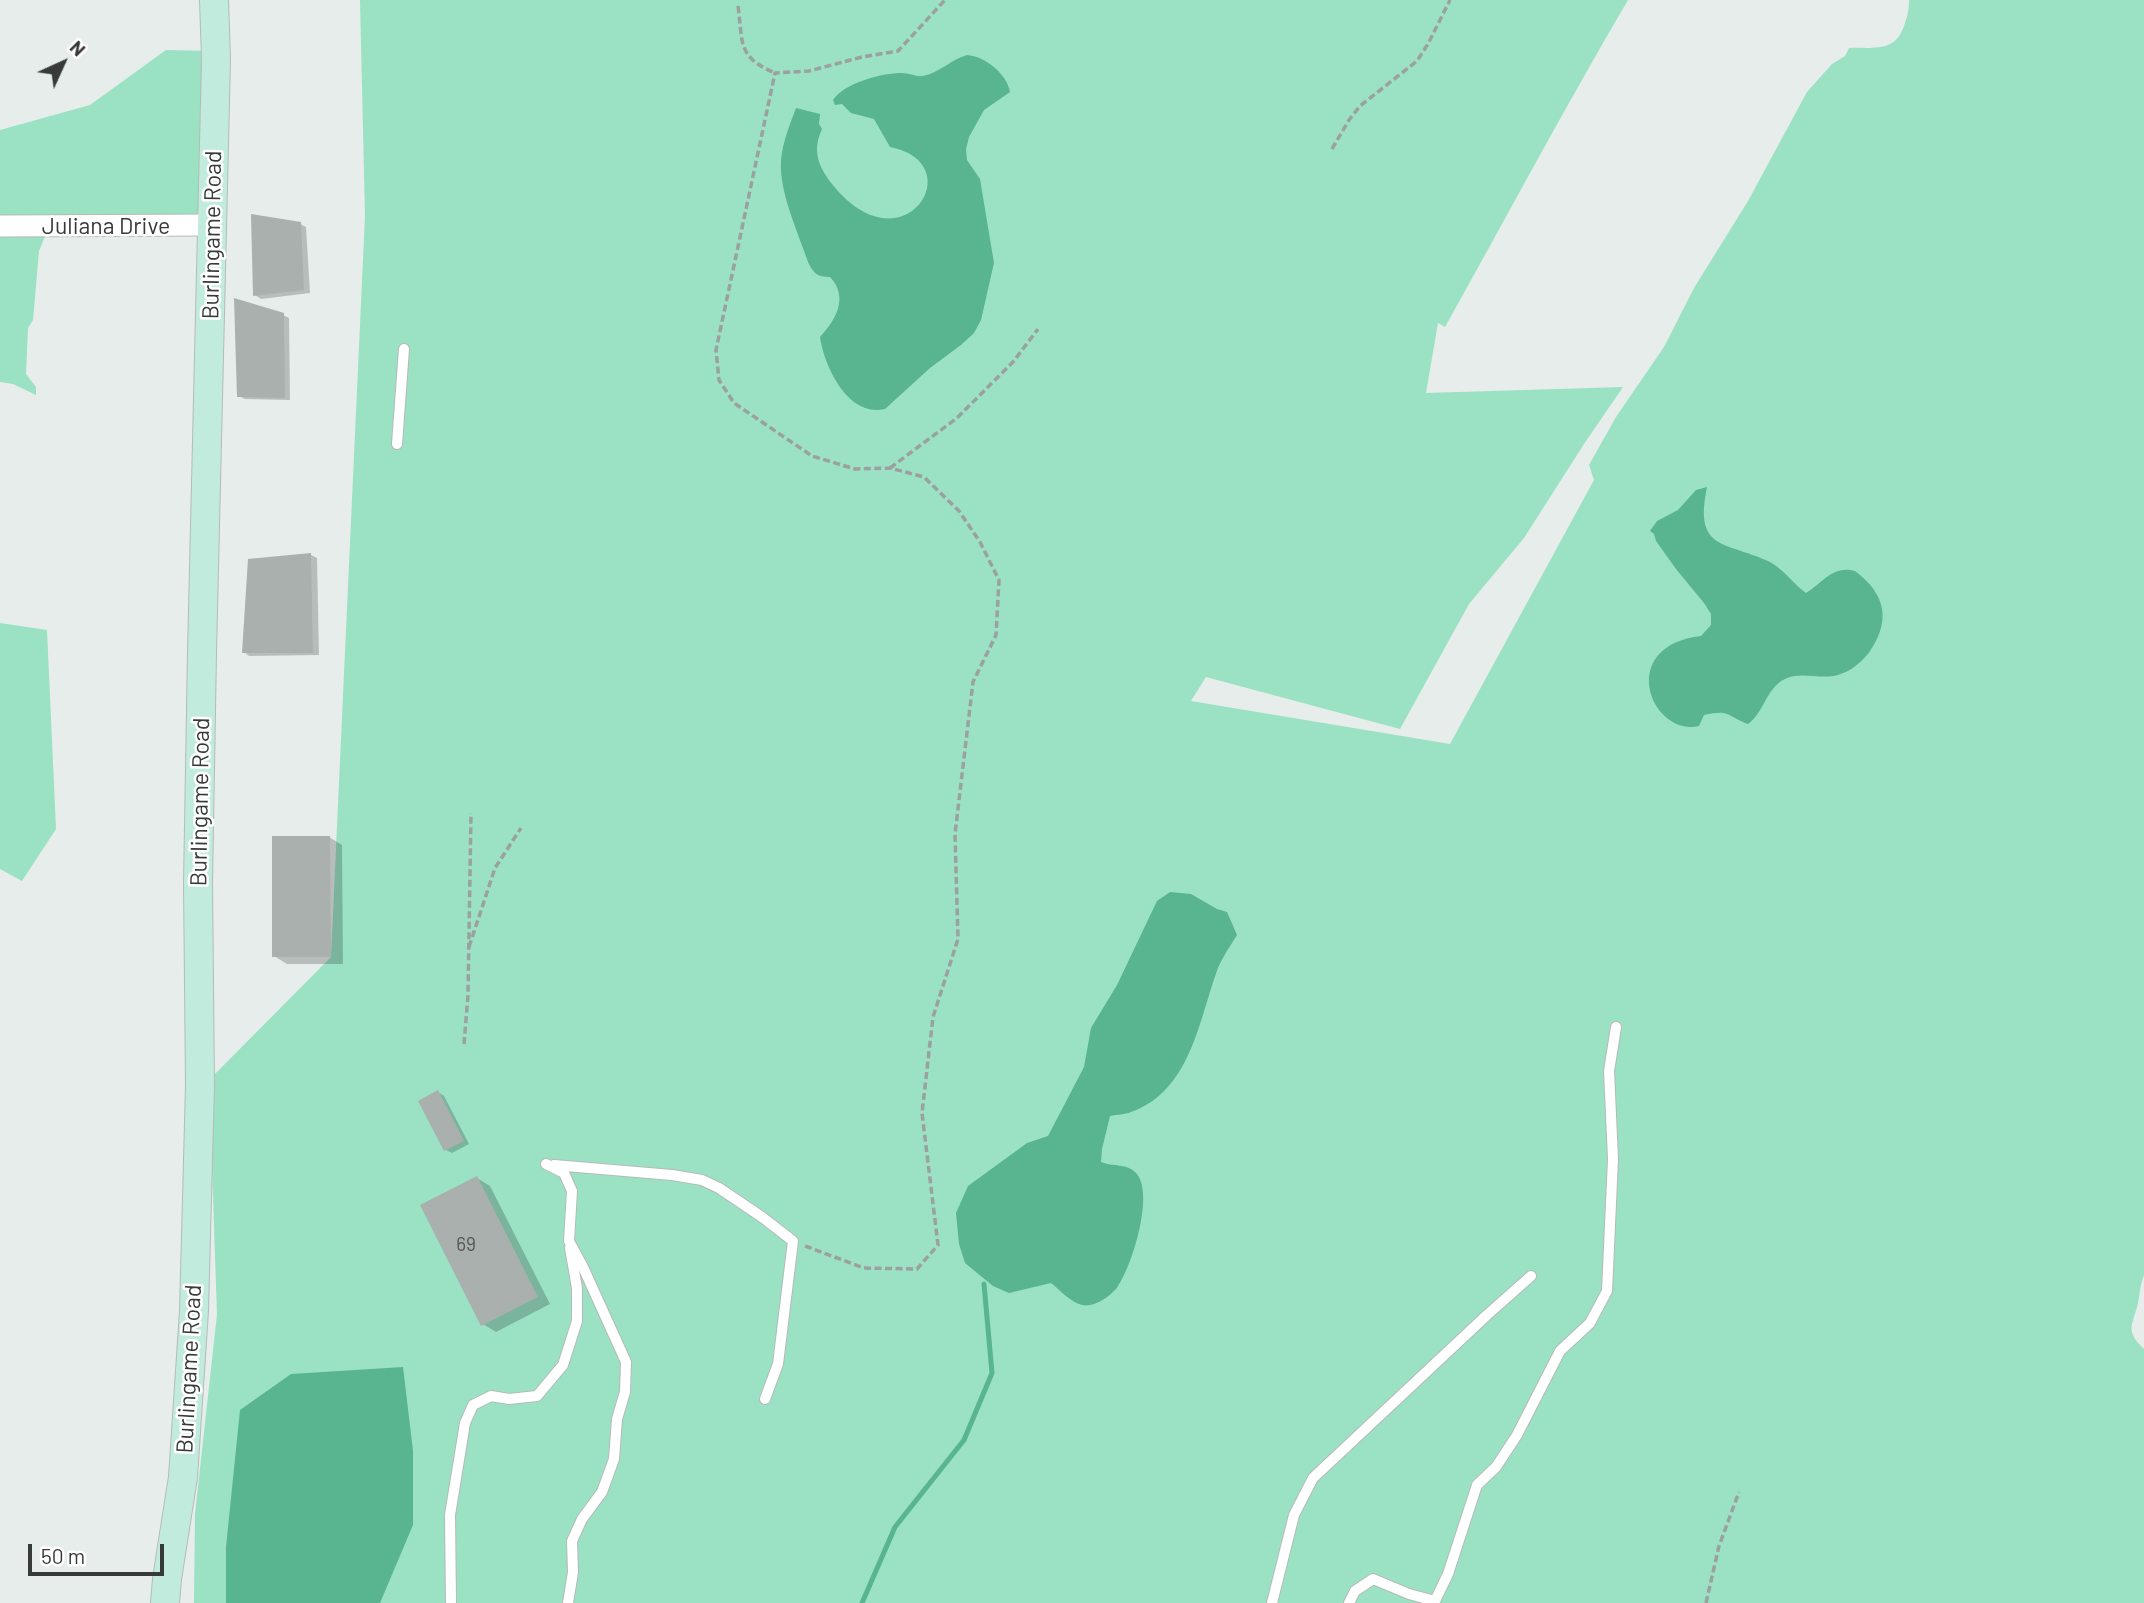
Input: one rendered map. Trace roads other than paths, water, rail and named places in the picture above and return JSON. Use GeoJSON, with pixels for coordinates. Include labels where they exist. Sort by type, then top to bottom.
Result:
{"type":"FeatureCollection","features":[{"type":"Feature","properties":{"kind":"street","name":"Burlingame Road"},"geometry":{"type":"LineString","coordinates":[[165,1603],[183,1477],[194,1311],[200,1085],[198,883],[202,653],[216,59],[214,0]]}},
{"type":"Feature","properties":{"kind":"street","name":"Juliana Drive"},"geometry":{"type":"LineString","coordinates":[[0,226],[212,225]]}},
{"type":"Feature","properties":{"kind":"lane"},"geometry":{"type":"LineString","coordinates":[[397,444],[404,349]]}},
{"type":"Feature","properties":{"kind":"lane"},"geometry":{"type":"LineString","coordinates":[[1349,1603],[1354,1591],[1373,1579],[1435,1601],[1448,1574],[1477,1485],[1496,1467],[1517,1435],[1560,1351],[1590,1323],[1607,1291],[1613,1158],[1609,1071],[1616,1027]]}},
{"type":"Feature","properties":{"kind":"lane"},"geometry":{"type":"LineString","coordinates":[[451,1603],[450,1515],[465,1423],[473,1405],[491,1396],[509,1399],[537,1396],[563,1365],[577,1321],[577,1288],[569,1241],[572,1191],[564,1173],[546,1164],[672,1174],[702,1180],[752,1210],[793,1241],[778,1364],[765,1399]]}},
{"type":"Feature","properties":{"kind":"lane"},"geometry":{"type":"LineString","coordinates":[[568,1603],[573,1572],[572,1541],[582,1519],[602,1492],[614,1458],[617,1419],[625,1392],[626,1362],[569,1241]]}},
{"type":"Feature","properties":{"kind":"lane"},"geometry":{"type":"LineString","coordinates":[[1272,1603],[1294,1515],[1314,1478],[1531,1276]]}},
{"type":"Feature","properties":{"kind":"waterway"},"geometry":{"type":"LineString","coordinates":[[862,1603],[895,1527],[964,1440],[992,1373],[984,1284]]}}]}
